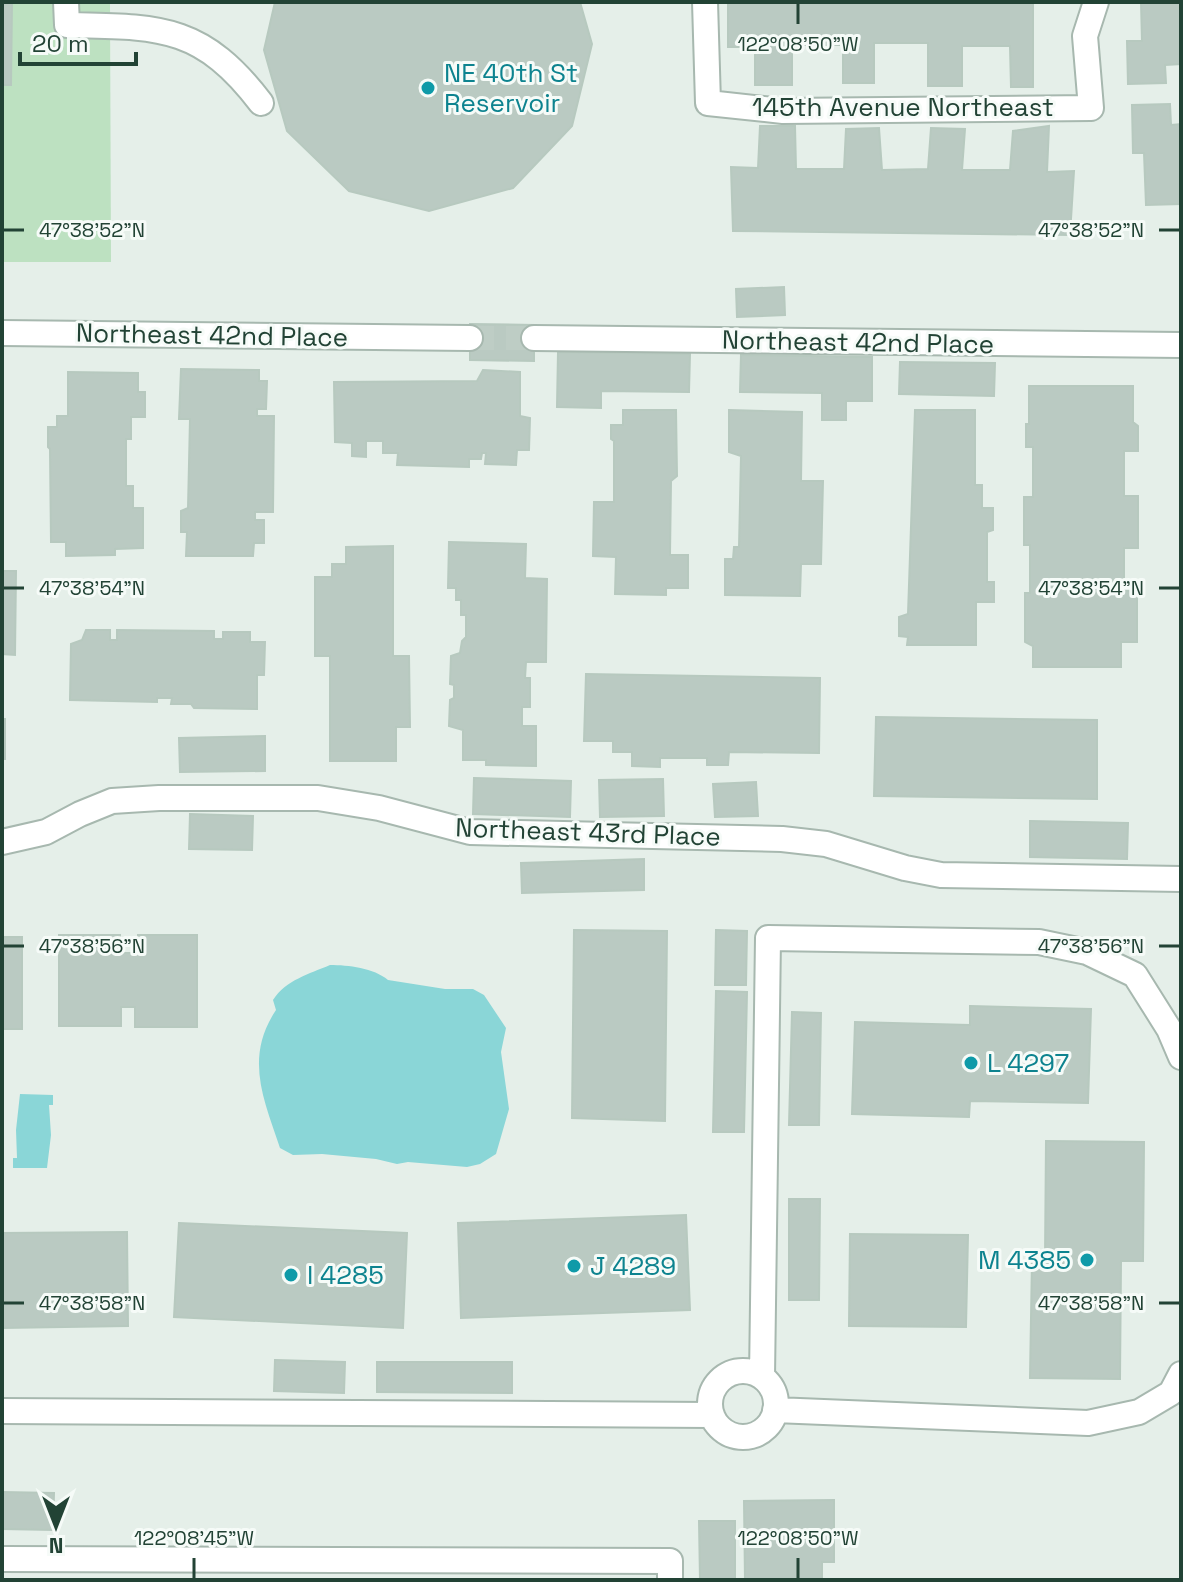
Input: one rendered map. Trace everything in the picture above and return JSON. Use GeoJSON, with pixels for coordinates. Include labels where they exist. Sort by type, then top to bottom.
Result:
{"type":"FeatureCollection","features":[{"type":"Feature","properties":{"kind":"street"},"geometry":{"type":"LineString","coordinates":[[66,2],[67,25],[155,29],[195,42],[241,77],[261,103]]}},
{"type":"Feature","properties":{"kind":"street","name":"145th Avenue Northeast"},"geometry":{"type":"LineString","coordinates":[[705,2],[708,103],[783,111],[1091,108],[1085,36],[1096,2]]}},
{"type":"Feature","properties":{"kind":"street","name":"Northeast 42nd Place"},"geometry":{"type":"LineString","coordinates":[[2,333],[470,338]]}},
{"type":"Feature","properties":{"kind":"street","name":"Northeast 42nd Place"},"geometry":{"type":"LineString","coordinates":[[534,338],[1181,345]]}},
{"type":"Feature","properties":{"kind":"street","name":"Northeast 43rd Place"},"geometry":{"type":"LineString","coordinates":[[2,842],[46,832],[112,801],[318,798],[379,808],[470,832],[782,839],[826,844],[905,868],[941,875],[1181,879]]}},
{"type":"Feature","properties":{"kind":"street"},"geometry":{"type":"LineString","coordinates":[[762,1377],[768,938],[1039,942],[1087,952],[1135,975],[1169,1029],[1181,1057]]}},
{"type":"Feature","properties":{"kind":"street"},"geometry":{"type":"LineString","coordinates":[[747,1371],[762,1377],[772,1387],[775,1410],[772,1421],[755,1435],[732,1436],[722,1430],[712,1415],[710,1400],[718,1382],[736,1372],[747,1371]]}},
{"type":"Feature","properties":{"kind":"street"},"geometry":{"type":"LineString","coordinates":[[775,1410],[1088,1423],[1139,1412],[1171,1393],[1181,1374]]}},
{"type":"Feature","properties":{"kind":"street"},"geometry":{"type":"LineString","coordinates":[[2,1411],[712,1415]]}},
{"type":"Feature","properties":{"kind":"street"},"geometry":{"type":"LineString","coordinates":[[2,1559],[670,1570]]}},
{"type":"Feature","properties":{"kind":"green space"},"geometry":{"type":"Polygon","coordinates":[[[2,2],[110,2],[111,262],[2,262],[2,2]]]}},
{"type":"Feature","properties":{"kind":"water"},"geometry":{"type":"Polygon","coordinates":[[[330,965],[368,970],[388,980],[445,989],[473,989],[484,995],[506,1028],[501,1052],[509,1109],[496,1154],[480,1164],[467,1167],[408,1162],[397,1164],[322,1154],[293,1155],[280,1148],[263,1096],[259,1062],[266,1028],[276,1010],[273,1000],[291,983],[330,965]]]}},
{"type":"Feature","properties":{"kind":"water"},"geometry":{"type":"Polygon","coordinates":[[[20,1094],[53,1095],[53,1105],[49,1105],[51,1135],[47,1168],[13,1168],[13,1158],[17,1158],[20,1094]]]}},
{"type":"Feature","properties":{"kind":"building"},"geometry":{"type":"Polygon","coordinates":[[[2,2],[12,2],[11,85],[2,85],[2,2]]]}},
{"type":"Feature","properties":{"kind":"building","name":"NE 40th St Reservoir"},"geometry":{"type":"Polygon","coordinates":[[[275,2],[580,2],[592,44],[572,126],[513,188],[429,211],[349,191],[287,131],[264,50],[275,2]]]}},
{"type":"Feature","properties":{"kind":"building"},"geometry":{"type":"Polygon","coordinates":[[[728,2],[1033,2],[1033,87],[1011,87],[1010,46],[962,46],[962,86],[928,86],[928,43],[874,43],[874,83],[843,83],[843,45],[792,45],[792,85],[755,85],[755,47],[728,47],[728,2]]]}},
{"type":"Feature","properties":{"kind":"building"},"geometry":{"type":"Polygon","coordinates":[[[1141,2],[1181,2],[1181,64],[1165,65],[1166,83],[1128,84],[1127,41],[1142,41],[1141,2]]]}},
{"type":"Feature","properties":{"kind":"building"},"geometry":{"type":"Polygon","coordinates":[[[1170,104],[1171,125],[1181,124],[1181,204],[1146,205],[1144,153],[1133,153],[1132,105],[1170,104]]]}},
{"type":"Feature","properties":{"kind":"building"},"geometry":{"type":"Polygon","coordinates":[[[760,126],[795,126],[796,169],[844,169],[846,129],[879,128],[882,170],[928,169],[931,128],[965,129],[962,170],[1010,170],[1013,131],[1049,126],[1047,172],[1074,171],[1070,235],[733,231],[731,167],[758,168],[760,126]]]}},
{"type":"Feature","properties":{"kind":"building"},"geometry":{"type":"Polygon","coordinates":[[[784,287],[785,315],[737,317],[736,289],[784,287]]]}},
{"type":"Feature","properties":{"kind":"building"},"geometry":{"type":"Polygon","coordinates":[[[470,324],[534,325],[534,361],[470,360],[470,324]]]}},
{"type":"Feature","properties":{"kind":"building"},"geometry":{"type":"Polygon","coordinates":[[[558,352],[690,354],[689,392],[601,391],[601,408],[557,407],[558,352]]]}},
{"type":"Feature","properties":{"kind":"building"},"geometry":{"type":"Polygon","coordinates":[[[741,355],[872,357],[872,401],[846,401],[846,420],[822,420],[822,393],[740,392],[741,355]]]}},
{"type":"Feature","properties":{"kind":"building"},"geometry":{"type":"Polygon","coordinates":[[[900,362],[995,363],[994,396],[899,394],[900,362]]]}},
{"type":"Feature","properties":{"kind":"building"},"geometry":{"type":"Polygon","coordinates":[[[181,369],[259,370],[259,381],[267,381],[266,409],[257,409],[257,416],[274,416],[273,512],[255,512],[255,520],[264,520],[264,543],[254,543],[253,556],[186,556],[187,532],[181,532],[181,511],[188,508],[190,419],[179,419],[181,369]]]}},
{"type":"Feature","properties":{"kind":"building"},"geometry":{"type":"Polygon","coordinates":[[[483,370],[520,372],[520,416],[530,418],[529,450],[517,450],[516,465],[485,464],[486,453],[482,453],[481,459],[469,459],[469,467],[397,465],[398,453],[383,453],[383,441],[366,441],[366,457],[352,456],[352,443],[335,442],[334,382],[477,381],[483,370]]]}},
{"type":"Feature","properties":{"kind":"building"},"geometry":{"type":"Polygon","coordinates":[[[68,372],[138,373],[138,392],[145,392],[145,417],[131,417],[131,439],[126,439],[126,486],[133,486],[133,508],[143,508],[143,548],[115,549],[115,555],[66,556],[66,542],[51,542],[48,427],[57,427],[57,416],[68,416],[68,372]]]}},
{"type":"Feature","properties":{"kind":"building"},"geometry":{"type":"Polygon","coordinates":[[[1029,386],[1133,386],[1133,422],[1138,426],[1138,451],[1124,451],[1124,496],[1138,496],[1138,548],[1124,548],[1124,591],[1137,591],[1137,642],[1121,642],[1121,667],[1033,667],[1033,646],[1025,642],[1025,593],[1030,593],[1030,545],[1024,545],[1024,497],[1033,497],[1033,447],[1026,447],[1029,386]]]}},
{"type":"Feature","properties":{"kind":"building"},"geometry":{"type":"Polygon","coordinates":[[[623,410],[676,410],[677,476],[671,481],[670,555],[688,555],[688,588],[666,588],[666,595],[615,594],[616,557],[593,556],[594,502],[614,502],[611,425],[623,425],[623,410]]]}},
{"type":"Feature","properties":{"kind":"building"},"geometry":{"type":"Polygon","coordinates":[[[729,410],[802,412],[801,481],[823,481],[821,564],[801,564],[800,596],[725,595],[725,559],[733,559],[734,547],[739,547],[741,456],[729,452],[729,410]]]}},
{"type":"Feature","properties":{"kind":"building"},"geometry":{"type":"Polygon","coordinates":[[[915,410],[975,410],[975,485],[982,485],[982,508],[993,508],[993,530],[987,532],[987,582],[994,582],[994,602],[976,602],[976,645],[907,645],[908,637],[899,636],[899,617],[908,614],[915,410]]]}},
{"type":"Feature","properties":{"kind":"building"},"geometry":{"type":"Polygon","coordinates":[[[449,542],[526,544],[525,578],[547,579],[546,662],[526,662],[525,678],[530,678],[530,707],[522,707],[522,726],[536,726],[536,766],[486,765],[486,760],[463,760],[463,730],[449,726],[450,700],[454,698],[454,685],[450,684],[451,656],[460,653],[466,637],[466,615],[461,615],[461,600],[456,600],[456,588],[448,588],[449,542]]]}},
{"type":"Feature","properties":{"kind":"building"},"geometry":{"type":"Polygon","coordinates":[[[393,546],[393,656],[409,656],[410,727],[396,727],[396,761],[330,761],[330,656],[315,656],[315,577],[332,577],[332,564],[346,564],[346,547],[393,546]]]}},
{"type":"Feature","properties":{"kind":"building"},"geometry":{"type":"Polygon","coordinates":[[[2,571],[16,571],[15,655],[2,654],[2,571]]]}},
{"type":"Feature","properties":{"kind":"building"},"geometry":{"type":"Polygon","coordinates":[[[86,630],[110,630],[110,640],[117,640],[117,630],[214,631],[214,639],[223,639],[223,632],[250,632],[250,642],[265,642],[264,675],[257,675],[257,709],[194,708],[191,704],[171,704],[172,698],[157,698],[157,702],[70,700],[71,644],[82,640],[86,630]]]}},
{"type":"Feature","properties":{"kind":"building"},"geometry":{"type":"Polygon","coordinates":[[[586,674],[820,678],[819,753],[729,752],[728,765],[707,765],[707,758],[660,758],[660,767],[632,766],[632,752],[613,752],[613,741],[584,741],[586,674]]]}},
{"type":"Feature","properties":{"kind":"building"},"geometry":{"type":"Polygon","coordinates":[[[876,717],[1097,720],[1097,799],[874,796],[876,717]]]}},
{"type":"Feature","properties":{"kind":"building"},"geometry":{"type":"Polygon","coordinates":[[[2,719],[5,719],[5,759],[2,759],[2,719]]]}},
{"type":"Feature","properties":{"kind":"building"},"geometry":{"type":"Polygon","coordinates":[[[265,736],[265,771],[180,772],[179,738],[265,736]]]}},
{"type":"Feature","properties":{"kind":"building"},"geometry":{"type":"Polygon","coordinates":[[[474,778],[571,781],[570,817],[473,814],[474,778]]]}},
{"type":"Feature","properties":{"kind":"building"},"geometry":{"type":"Polygon","coordinates":[[[663,779],[664,816],[600,817],[599,780],[663,779]]]}},
{"type":"Feature","properties":{"kind":"building"},"geometry":{"type":"Polygon","coordinates":[[[756,782],[758,816],[715,817],[713,784],[756,782]]]}},
{"type":"Feature","properties":{"kind":"building"},"geometry":{"type":"Polygon","coordinates":[[[190,814],[253,816],[252,850],[189,849],[190,814]]]}},
{"type":"Feature","properties":{"kind":"building"},"geometry":{"type":"Polygon","coordinates":[[[1030,821],[1128,823],[1127,859],[1030,857],[1030,821]]]}},
{"type":"Feature","properties":{"kind":"building"},"geometry":{"type":"Polygon","coordinates":[[[644,859],[644,890],[522,893],[521,863],[644,859]]]}},
{"type":"Feature","properties":{"kind":"building"},"geometry":{"type":"Polygon","coordinates":[[[574,930],[667,931],[665,1121],[572,1118],[574,930]]]}},
{"type":"Feature","properties":{"kind":"building"},"geometry":{"type":"Polygon","coordinates":[[[716,930],[747,931],[746,985],[715,985],[716,930]]]}},
{"type":"Feature","properties":{"kind":"building"},"geometry":{"type":"Polygon","coordinates":[[[59,935],[120,935],[120,953],[138,953],[138,935],[197,935],[197,1027],[135,1027],[135,1007],[121,1007],[121,1026],[59,1026],[59,935]]]}},
{"type":"Feature","properties":{"kind":"building"},"geometry":{"type":"Polygon","coordinates":[[[2,937],[22,937],[22,1029],[2,1029],[2,937]]]}},
{"type":"Feature","properties":{"kind":"building"},"geometry":{"type":"Polygon","coordinates":[[[716,991],[747,992],[744,1132],[713,1132],[716,991]]]}},
{"type":"Feature","properties":{"kind":"building","name":"L 4297"},"geometry":{"type":"Polygon","coordinates":[[[970,1006],[1091,1009],[1088,1103],[970,1101],[969,1117],[852,1114],[855,1022],[970,1025],[970,1006]]]}},
{"type":"Feature","properties":{"kind":"building"},"geometry":{"type":"Polygon","coordinates":[[[792,1012],[821,1013],[819,1125],[789,1125],[792,1012]]]}},
{"type":"Feature","properties":{"kind":"building","name":"M 4385"},"geometry":{"type":"Polygon","coordinates":[[[1046,1141],[1144,1142],[1143,1261],[1121,1261],[1120,1379],[1030,1378],[1032,1259],[1045,1259],[1046,1141]]]}},
{"type":"Feature","properties":{"kind":"building"},"geometry":{"type":"Polygon","coordinates":[[[789,1199],[820,1199],[819,1300],[789,1300],[789,1199]]]}},
{"type":"Feature","properties":{"kind":"building","name":"J 4289"},"geometry":{"type":"Polygon","coordinates":[[[686,1215],[690,1310],[461,1318],[458,1223],[686,1215]]]}},
{"type":"Feature","properties":{"kind":"building","name":"I 4285"},"geometry":{"type":"Polygon","coordinates":[[[179,1223],[407,1233],[403,1328],[174,1317],[179,1223]]]}},
{"type":"Feature","properties":{"kind":"building"},"geometry":{"type":"Polygon","coordinates":[[[127,1232],[128,1326],[2,1328],[2,1233],[127,1232]]]}},
{"type":"Feature","properties":{"kind":"building"},"geometry":{"type":"Polygon","coordinates":[[[850,1234],[968,1235],[966,1327],[849,1326],[850,1234]]]}},
{"type":"Feature","properties":{"kind":"building"},"geometry":{"type":"Polygon","coordinates":[[[275,1360],[345,1362],[344,1393],[274,1391],[275,1360]]]}},
{"type":"Feature","properties":{"kind":"building"},"geometry":{"type":"Polygon","coordinates":[[[377,1362],[512,1362],[512,1393],[377,1392],[377,1362]]]}},
{"type":"Feature","properties":{"kind":"building"},"geometry":{"type":"Polygon","coordinates":[[[2,1492],[54,1493],[53,1530],[2,1529],[2,1492]]]}},
{"type":"Feature","properties":{"kind":"building"},"geometry":{"type":"Polygon","coordinates":[[[834,1500],[834,1562],[822,1562],[822,1580],[745,1580],[744,1501],[834,1500]]]}},
{"type":"Feature","properties":{"kind":"building"},"geometry":{"type":"Polygon","coordinates":[[[699,1521],[735,1521],[735,1580],[700,1580],[699,1521]]]}},
{"type":"Feature","properties":{"kind":"tunnel"},"geometry":{"type":"LineString","coordinates":[[470,338],[534,338]]}},
{"type":"Feature","properties":{"kind":"place","name":"NE 40th St Reservoir"},"geometry":{"type":"Point","coordinates":[428,88]}},
{"type":"Feature","properties":{"kind":"place","name":"L 4297"},"geometry":{"type":"Point","coordinates":[971,1063]}},
{"type":"Feature","properties":{"kind":"place","name":"M 4385"},"geometry":{"type":"Point","coordinates":[1087,1260]}},
{"type":"Feature","properties":{"kind":"place","name":"J 4289"},"geometry":{"type":"Point","coordinates":[574,1266]}},
{"type":"Feature","properties":{"kind":"place","name":"I 4285"},"geometry":{"type":"Point","coordinates":[291,1275]}}]}
